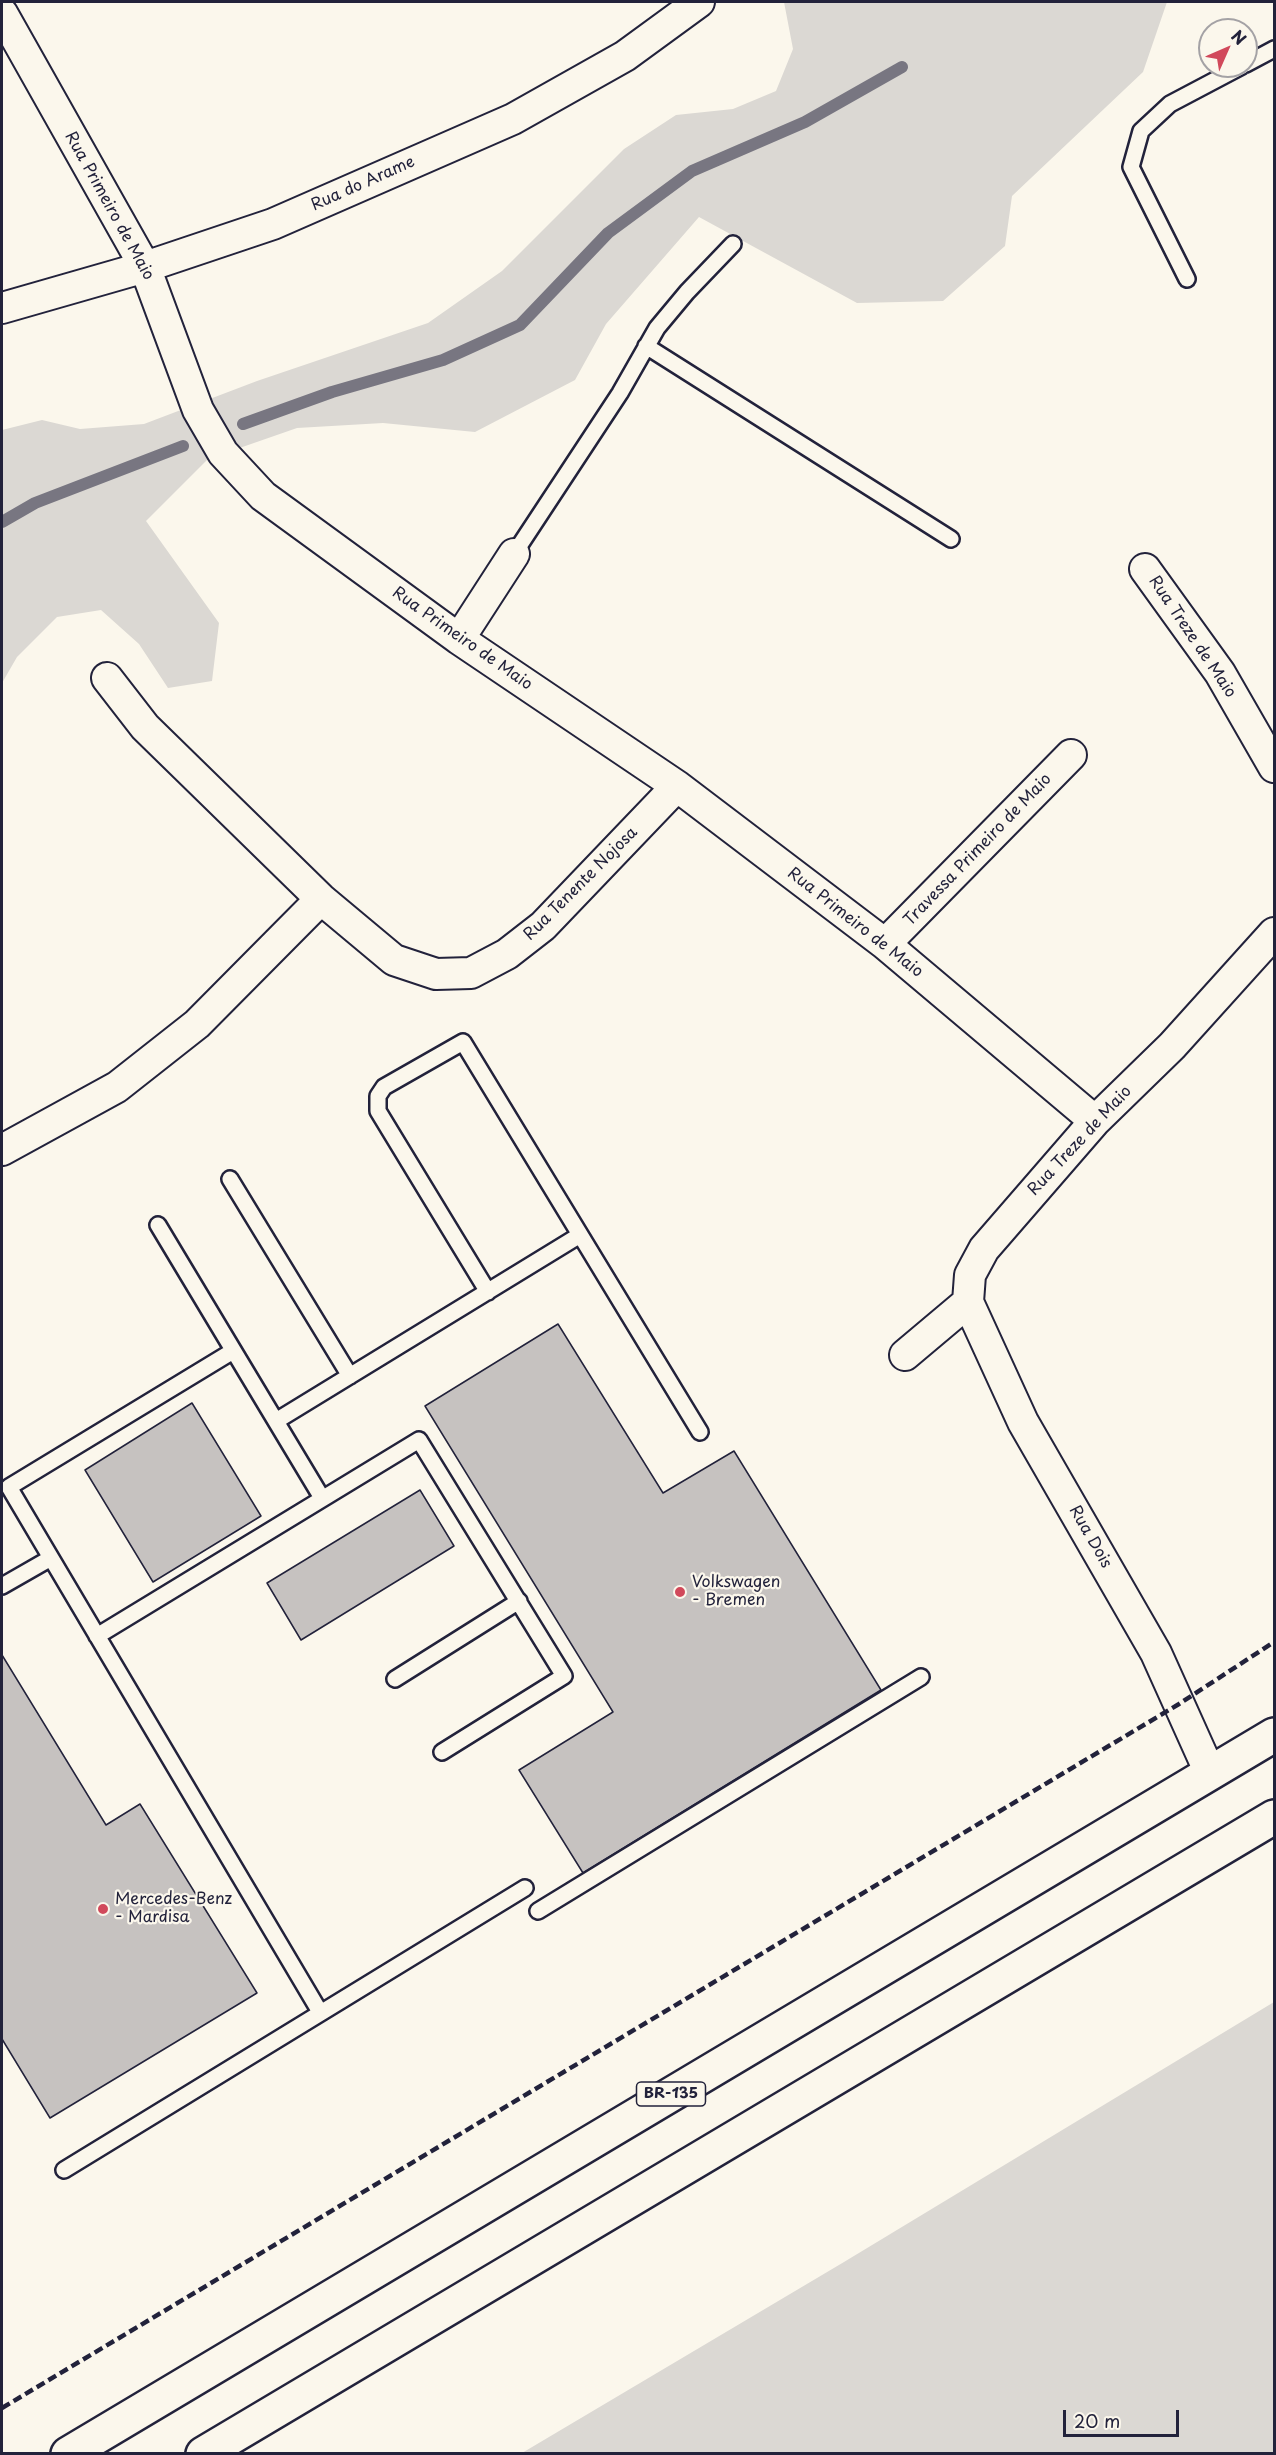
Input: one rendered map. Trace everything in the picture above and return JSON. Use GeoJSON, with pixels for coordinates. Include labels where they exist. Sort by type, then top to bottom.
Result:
{"type":"FeatureCollection","features":[{"type":"Feature","properties":{"kind":"highway","name":"BR-135"},"geometry":{"type":"LineString","coordinates":[[68,2454],[1275,1735]]}},
{"type":"Feature","properties":{"kind":"highway"},"geometry":{"type":"LineString","coordinates":[[203,2454],[1275,1817]]}},
{"type":"Feature","properties":{"kind":"street","name":"Rua do Arame"},"geometry":{"type":"LineString","coordinates":[[2,308],[145,267],[273,224],[513,119],[625,56],[699,2]]}},
{"type":"Feature","properties":{"kind":"street","name":"Rua Primeiro de Maio"},"geometry":{"type":"LineString","coordinates":[[2,13],[145,267],[198,410],[224,453],[263,496],[459,639],[677,786],[885,944],[1095,1121]]}},
{"type":"Feature","properties":{"kind":"street"},"geometry":{"type":"LineString","coordinates":[[459,639],[514,554]]}},
{"type":"Feature","properties":{"kind":"street","name":"Rua Treze de Maio"},"geometry":{"type":"LineString","coordinates":[[1145,569],[1220,673],[1275,767]]}},
{"type":"Feature","properties":{"kind":"street","name":"Rua Tenente Nojosa"},"geometry":{"type":"LineString","coordinates":[[107,678],[145,727],[321,899],[394,960],[436,974],[471,973],[507,954],[543,926],[677,786]]}},
{"type":"Feature","properties":{"kind":"street","name":"Travessa Primeiro de Maio"},"geometry":{"type":"LineString","coordinates":[[885,944],[1071,755]]}},
{"type":"Feature","properties":{"kind":"street"},"geometry":{"type":"LineString","coordinates":[[2,1150],[117,1087],[197,1024],[321,899]]}},
{"type":"Feature","properties":{"kind":"street","name":"Rua Treze de Maio"},"geometry":{"type":"LineString","coordinates":[[968,1302],[970,1275],[984,1249],[1095,1121],[1172,1046],[1275,933]]}},
{"type":"Feature","properties":{"kind":"street"},"geometry":{"type":"LineString","coordinates":[[905,1355],[968,1302]]}},
{"type":"Feature","properties":{"kind":"street","name":"Rua Dois"},"geometry":{"type":"LineString","coordinates":[[968,1302],[1023,1422],[1156,1653],[1210,1773]]}},
{"type":"Feature","properties":{"kind":"lane"},"geometry":{"type":"LineString","coordinates":[[1258,60],[1273,54]]}},
{"type":"Feature","properties":{"kind":"lane"},"geometry":{"type":"LineString","coordinates":[[1187,279],[1131,167],[1141,130],[1170,104],[1219,78]]}},
{"type":"Feature","properties":{"kind":"lane"},"geometry":{"type":"LineString","coordinates":[[514,554],[620,393],[657,328],[687,292],[733,244]]}},
{"type":"Feature","properties":{"kind":"lane"},"geometry":{"type":"LineString","coordinates":[[646,346],[951,539]]}},
{"type":"Feature","properties":{"kind":"lane"},"geometry":{"type":"LineString","coordinates":[[488,1292],[378,1111],[378,1096],[384,1087],[463,1042],[700,1432]]}},
{"type":"Feature","properties":{"kind":"lane"},"geometry":{"type":"LineString","coordinates":[[230,1179],[350,1376]]}},
{"type":"Feature","properties":{"kind":"lane"},"geometry":{"type":"LineString","coordinates":[[158,1225],[322,1498]]}},
{"type":"Feature","properties":{"kind":"lane"},"geometry":{"type":"LineString","coordinates":[[276,1421],[580,1235]]}},
{"type":"Feature","properties":{"kind":"lane"},"geometry":{"type":"LineString","coordinates":[[233,1351],[9,1487],[320,2012]]}},
{"type":"Feature","properties":{"kind":"lane"},"geometry":{"type":"LineString","coordinates":[[97,1636],[419,1440],[564,1676],[442,1752]]}},
{"type":"Feature","properties":{"kind":"lane"},"geometry":{"type":"LineString","coordinates":[[2,1587],[51,1558]]}},
{"type":"Feature","properties":{"kind":"lane"},"geometry":{"type":"LineString","coordinates":[[395,1679],[519,1601]]}},
{"type":"Feature","properties":{"kind":"lane"},"geometry":{"type":"LineString","coordinates":[[538,1911],[921,1677]]}},
{"type":"Feature","properties":{"kind":"lane"},"geometry":{"type":"LineString","coordinates":[[64,2170],[525,1888]]}},
{"type":"Feature","properties":{"kind":"shaded area"},"geometry":{"type":"Polygon","coordinates":[[[784,2],[1167,2],[1143,72],[1012,196],[1005,246],[943,301],[857,303],[699,217],[606,324],[575,380],[475,432],[383,423],[297,428],[208,459],[146,521],[219,623],[212,681],[168,688],[139,644],[101,610],[57,617],[17,657],[2,683],[2,430],[42,420],[80,429],[144,424],[257,381],[428,323],[502,271],[624,149],[676,115],[733,109],[776,91],[793,49],[784,2]]]}},
{"type":"Feature","properties":{"kind":"shaded area"},"geometry":{"type":"Polygon","coordinates":[[[1274,2002],[1274,2453],[522,2453],[844,2262],[1274,2002]]]}},
{"type":"Feature","properties":{"kind":"building","name":"Volkswagen - Bremen"},"geometry":{"type":"Polygon","coordinates":[[[558,1324],[663,1493],[734,1451],[881,1690],[583,1873],[519,1770],[613,1712],[425,1406],[558,1324]]]}},
{"type":"Feature","properties":{"kind":"building"},"geometry":{"type":"Polygon","coordinates":[[[192,1403],[261,1516],[153,1582],[85,1470],[192,1403]]]}},
{"type":"Feature","properties":{"kind":"building"},"geometry":{"type":"Polygon","coordinates":[[[420,1490],[454,1546],[301,1640],[267,1583],[420,1490]]]}},
{"type":"Feature","properties":{"kind":"building","name":"Mercedes-Benz - Mardisa"},"geometry":{"type":"Polygon","coordinates":[[[2,1655],[106,1825],[140,1804],[257,1993],[50,2118],[2,2039],[2,1655]]]}},
{"type":"Feature","properties":{"kind":"waterway"},"geometry":{"type":"LineString","coordinates":[[243,424],[332,392],[443,360],[520,325],[608,233],[692,171],[805,122],[902,67]]}},
{"type":"Feature","properties":{"kind":"waterway"},"geometry":{"type":"LineString","coordinates":[[2,522],[35,503],[183,446]]}},
{"type":"Feature","properties":{"kind":"railway"},"geometry":{"type":"LineString","coordinates":[[2,2408],[1179,1704],[1274,1642]]}},
{"type":"Feature","properties":{"kind":"place","name":"Volkswagen - Bremen"},"geometry":{"type":"Point","coordinates":[680,1592]}},
{"type":"Feature","properties":{"kind":"place","name":"Mercedes-Benz - Mardisa"},"geometry":{"type":"Point","coordinates":[103,1909]}}]}
